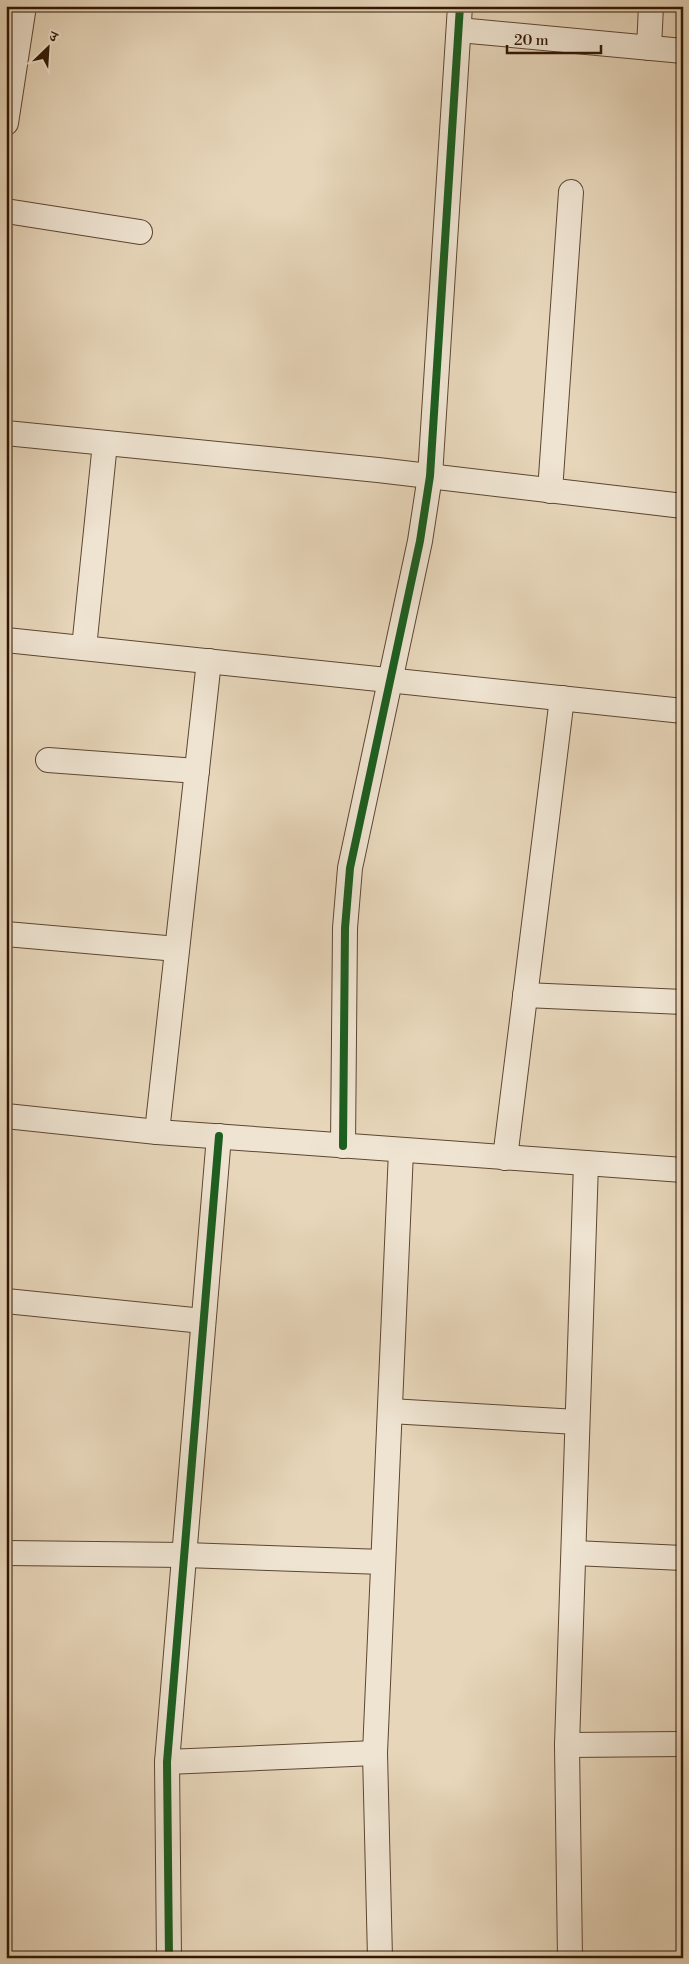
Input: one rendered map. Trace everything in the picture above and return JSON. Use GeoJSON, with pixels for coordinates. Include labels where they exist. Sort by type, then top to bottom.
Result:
{"type":"FeatureCollection","features":[{"type":"Feature","properties":{"kind":"street"},"geometry":{"type":"LineString","coordinates":[[6,123],[9,81],[24,6]]}},
{"type":"Feature","properties":{"kind":"street"},"geometry":{"type":"LineString","coordinates":[[343,1146],[345,928],[350,868],[420,541],[430,476],[460,6]]}},
{"type":"Feature","properties":{"kind":"street"},"geometry":{"type":"LineString","coordinates":[[649,48],[651,6]]}},
{"type":"Feature","properties":{"kind":"street"},"geometry":{"type":"LineString","coordinates":[[459,30],[683,51]]}},
{"type":"Feature","properties":{"kind":"street"},"geometry":{"type":"LineString","coordinates":[[550,491],[572,192]]}},
{"type":"Feature","properties":{"kind":"street"},"geometry":{"type":"LineString","coordinates":[[6,212],[140,232]]}},
{"type":"Feature","properties":{"kind":"street"},"geometry":{"type":"LineString","coordinates":[[6,433],[430,476],[683,506]]}},
{"type":"Feature","properties":{"kind":"street"},"geometry":{"type":"LineString","coordinates":[[84,648],[105,443]]}},
{"type":"Feature","properties":{"kind":"street"},"geometry":{"type":"LineString","coordinates":[[6,640],[683,711]]}},
{"type":"Feature","properties":{"kind":"street"},"geometry":{"type":"LineString","coordinates":[[157,1132],[208,661]]}},
{"type":"Feature","properties":{"kind":"street"},"geometry":{"type":"LineString","coordinates":[[505,1158],[562,698]]}},
{"type":"Feature","properties":{"kind":"street"},"geometry":{"type":"LineString","coordinates":[[48,760],[197,771]]}},
{"type":"Feature","properties":{"kind":"street"},"geometry":{"type":"LineString","coordinates":[[6,934],[177,949]]}},
{"type":"Feature","properties":{"kind":"street"},"geometry":{"type":"LineString","coordinates":[[525,995],[683,1002]]}},
{"type":"Feature","properties":{"kind":"street"},"geometry":{"type":"LineString","coordinates":[[6,1116],[157,1132],[683,1170]]}},
{"type":"Feature","properties":{"kind":"street"},"geometry":{"type":"LineString","coordinates":[[169,1958],[167,1762],[219,1136]]}},
{"type":"Feature","properties":{"kind":"street"},"geometry":{"type":"LineString","coordinates":[[380,1958],[375,1753],[401,1151]]}},
{"type":"Feature","properties":{"kind":"street"},"geometry":{"type":"LineString","coordinates":[[570,1958],[567,1745],[586,1163]]}},
{"type":"Feature","properties":{"kind":"street"},"geometry":{"type":"LineString","coordinates":[[6,1301],[203,1321]]}},
{"type":"Feature","properties":{"kind":"street"},"geometry":{"type":"LineString","coordinates":[[390,1411],[577,1422]]}},
{"type":"Feature","properties":{"kind":"street"},"geometry":{"type":"LineString","coordinates":[[6,1553],[184,1555],[383,1562]]}},
{"type":"Feature","properties":{"kind":"street"},"geometry":{"type":"LineString","coordinates":[[574,1553],[683,1558]]}},
{"type":"Feature","properties":{"kind":"street"},"geometry":{"type":"LineString","coordinates":[[567,1745],[683,1744]]}},
{"type":"Feature","properties":{"kind":"street"},"geometry":{"type":"LineString","coordinates":[[167,1762],[375,1753]]}},
{"type":"Feature","properties":{"kind":"cycle path"},"geometry":{"type":"LineString","coordinates":[[343,1146],[345,928],[350,868],[420,541],[430,476],[460,6]]}},
{"type":"Feature","properties":{"kind":"cycle path"},"geometry":{"type":"LineString","coordinates":[[169,1958],[167,1762],[219,1136]]}}]}
